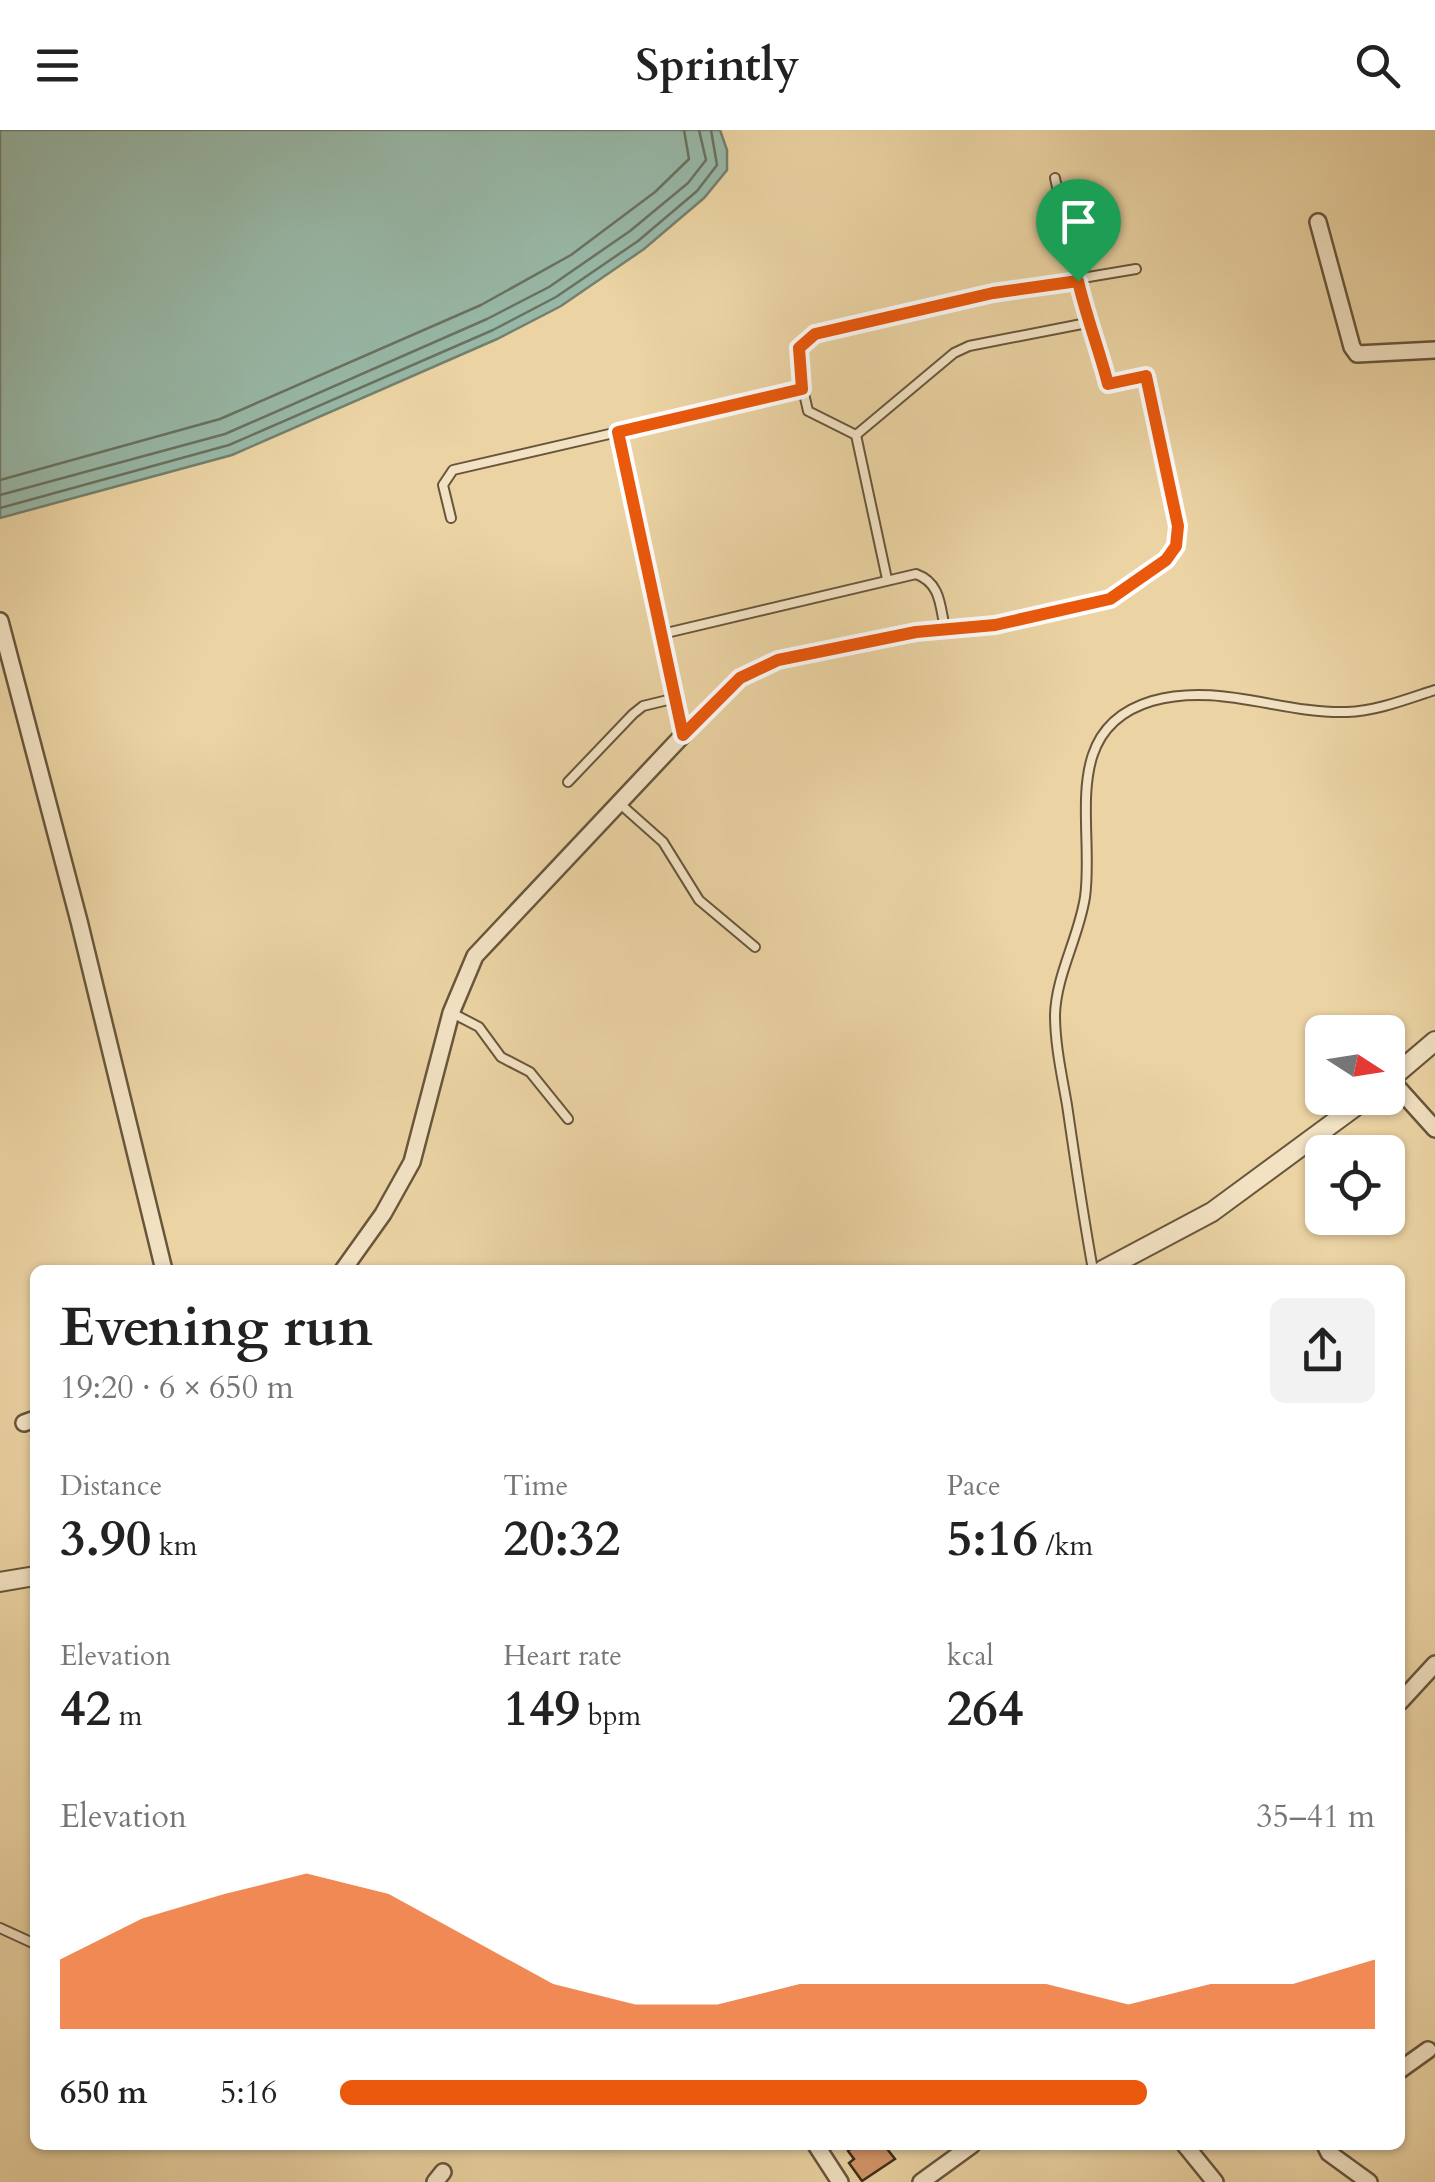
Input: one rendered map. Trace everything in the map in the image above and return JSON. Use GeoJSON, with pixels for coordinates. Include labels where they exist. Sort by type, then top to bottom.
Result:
{"type":"FeatureCollection","features":[{"type":"Feature","properties":{"kind":"street"},"geometry":{"type":"LineString","coordinates":[[1318,222],[1352,348],[1357,354],[1435,350]]}},
{"type":"Feature","properties":{"kind":"street"},"geometry":{"type":"LineString","coordinates":[[0,621],[79,921],[163,1265]]}},
{"type":"Feature","properties":{"kind":"street"},"geometry":{"type":"LineString","coordinates":[[347,1265],[383,1214],[412,1162],[451,1013],[475,956],[683,735]]}},
{"type":"Feature","properties":{"kind":"street"},"geometry":{"type":"LineString","coordinates":[[1405,1066],[1435,1041]]}},
{"type":"Feature","properties":{"kind":"street"},"geometry":{"type":"LineString","coordinates":[[1405,1097],[1435,1129]]}},
{"type":"Feature","properties":{"kind":"street"},"geometry":{"type":"LineString","coordinates":[[1112,1265],[1212,1212],[1344,1115]]}},
{"type":"Feature","properties":{"kind":"street"},"geometry":{"type":"LineString","coordinates":[[0,1582],[30,1577]]}},
{"type":"Feature","properties":{"kind":"street"},"geometry":{"type":"LineString","coordinates":[[1405,1697],[1435,1664]]}},
{"type":"Feature","properties":{"kind":"street"},"geometry":{"type":"LineString","coordinates":[[1405,2066],[1428,2050]]}},
{"type":"Feature","properties":{"kind":"street"},"geometry":{"type":"LineString","coordinates":[[819,2150],[840,2182]]}},
{"type":"Feature","properties":{"kind":"street"},"geometry":{"type":"LineString","coordinates":[[922,2182],[965,2150]]}},
{"type":"Feature","properties":{"kind":"street"},"geometry":{"type":"LineString","coordinates":[[1188,2150],[1215,2182]]}},
{"type":"Feature","properties":{"kind":"street"},"geometry":{"type":"LineString","coordinates":[[1328,2150],[1369,2182]]}},
{"type":"Feature","properties":{"kind":"lane"},"geometry":{"type":"LineString","coordinates":[[683,735],[740,678],[778,660],[946,629],[995,625],[1110,599],[1158,566],[1176,546],[1178,526],[1146,376],[1108,384],[1098,342],[1087,323],[1055,178]]}},
{"type":"Feature","properties":{"kind":"lane"},"geometry":{"type":"LineString","coordinates":[[888,579],[856,436],[808,411],[799,348],[815,334],[993,293],[1136,270]]}},
{"type":"Feature","properties":{"kind":"lane"},"geometry":{"type":"LineString","coordinates":[[856,436],[954,352],[1087,323]]}},
{"type":"Feature","properties":{"kind":"lane"},"geometry":{"type":"LineString","coordinates":[[451,518],[443,485],[453,470],[802,389]]}},
{"type":"Feature","properties":{"kind":"lane"},"geometry":{"type":"LineString","coordinates":[[618,432],[683,735]]}},
{"type":"Feature","properties":{"kind":"lane"},"geometry":{"type":"LineString","coordinates":[[662,634],[916,574],[933,583],[946,629]]}},
{"type":"Feature","properties":{"kind":"lane"},"geometry":{"type":"LineString","coordinates":[[1092,1265],[1055,1013],[1085,896],[1085,784],[1092,756],[1106,729],[1124,712],[1152,701],[1197,692],[1348,712],[1387,706],[1435,690]]}},
{"type":"Feature","properties":{"kind":"lane"},"geometry":{"type":"LineString","coordinates":[[568,782],[643,706],[676,698]]}},
{"type":"Feature","properties":{"kind":"lane"},"geometry":{"type":"LineString","coordinates":[[618,802],[664,842],[698,900],[755,947]]}},
{"type":"Feature","properties":{"kind":"lane"},"geometry":{"type":"LineString","coordinates":[[451,1013],[478,1027],[501,1057],[530,1072],[568,1119]]}},
{"type":"Feature","properties":{"kind":"lane"},"geometry":{"type":"LineString","coordinates":[[0,1928],[30,1942]]}},
{"type":"Feature","properties":{"kind":"water"},"geometry":{"type":"Polygon","coordinates":[[[0,130],[720,130],[727,150],[727,170],[704,198],[644,249],[561,306],[497,339],[232,455],[0,518],[0,130]]]}},
{"type":"Feature","properties":{"kind":"building"},"geometry":{"type":"Polygon","coordinates":[[[888,2150],[895,2159],[862,2181],[849,2163],[854,2159],[848,2151],[888,2150]]]}},
{"type":"Feature","properties":{"kind":"route"},"geometry":{"type":"LineString","coordinates":[[1078,281],[1087,323],[1098,342],[1108,384],[1146,376],[1178,526],[1176,546],[1166,560],[1110,599],[995,625],[916,632],[778,660],[740,678],[683,735],[618,432],[802,389],[799,348],[815,334],[993,293],[1078,281]]}}]}
